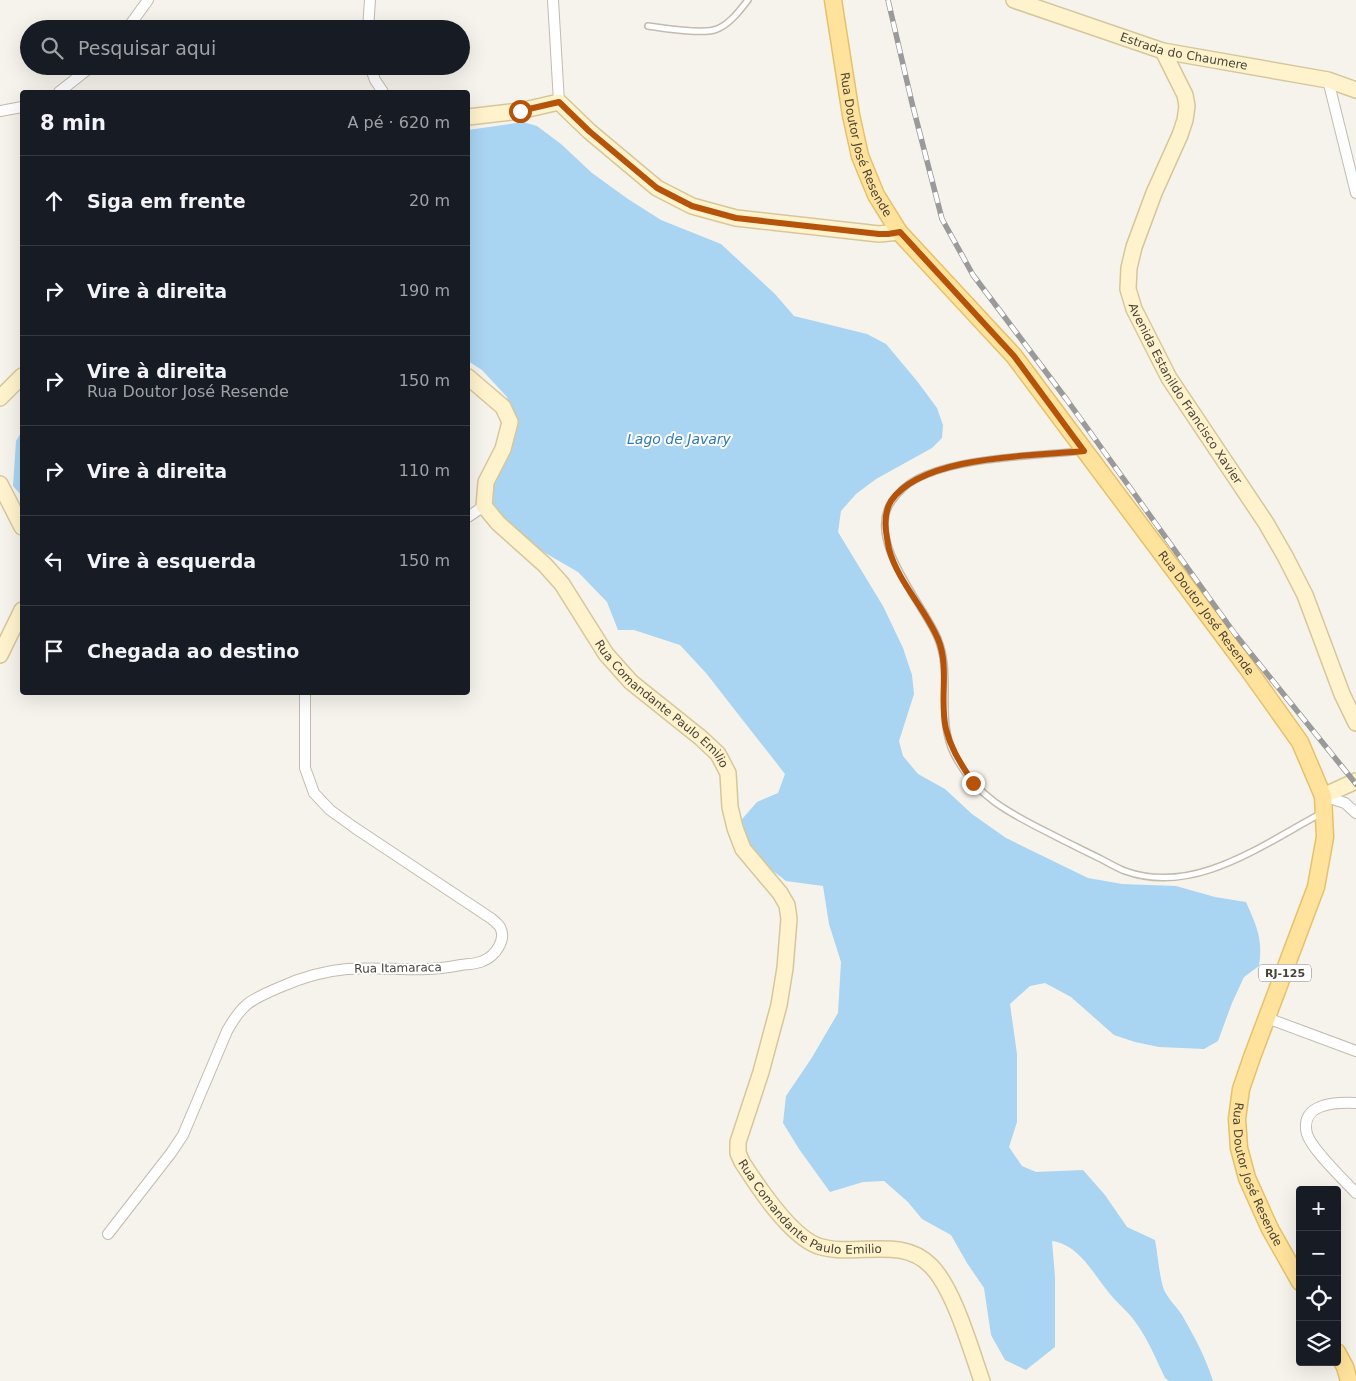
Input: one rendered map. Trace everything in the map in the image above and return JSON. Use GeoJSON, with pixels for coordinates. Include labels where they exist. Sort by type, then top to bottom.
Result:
{"type":"FeatureCollection","features":[{"type":"Feature","properties":{"kind":"main road","name":"Rua Doutor José Resende"},"geometry":{"type":"LineString","coordinates":[[833,0],[851,115],[860,156],[876,195],[900,232],[1014,356],[1248,669],[1300,742],[1324,803],[1325,837],[1316,887],[1241,1088],[1237,1119],[1239,1148],[1247,1178],[1270,1229],[1297,1276]]}},
{"type":"Feature","properties":{"kind":"main road"},"geometry":{"type":"LineString","coordinates":[[1341,1360],[1350,1381]]}},
{"type":"Feature","properties":{"kind":"street"},"geometry":{"type":"LineString","coordinates":[[134,20],[148,0]]}},
{"type":"Feature","properties":{"kind":"street"},"geometry":{"type":"LineString","coordinates":[[369,20],[370,0]]}},
{"type":"Feature","properties":{"kind":"street"},"geometry":{"type":"LineString","coordinates":[[553,0],[559,102],[589,131],[657,188],[692,206],[736,218],[879,234],[900,232]]}},
{"type":"Feature","properties":{"kind":"street","name":"Estrada do Chaumere"},"geometry":{"type":"LineString","coordinates":[[1014,0],[1163,51],[1328,80],[1356,90]]}},
{"type":"Feature","properties":{"kind":"street","name":"Avenida Estanildo Francisco Xavier"},"geometry":{"type":"LineString","coordinates":[[1163,51],[1185,95],[1187,106],[1185,120],[1134,246],[1129,268],[1128,289],[1134,309],[1169,378],[1266,523],[1285,556],[1305,595],[1342,694],[1356,723]]}},
{"type":"Feature","properties":{"kind":"street"},"geometry":{"type":"LineString","coordinates":[[62,90],[81,75]]}},
{"type":"Feature","properties":{"kind":"street"},"geometry":{"type":"LineString","coordinates":[[373,75],[382,90]]}},
{"type":"Feature","properties":{"kind":"street"},"geometry":{"type":"LineString","coordinates":[[1328,80],[1356,193]]}},
{"type":"Feature","properties":{"kind":"street"},"geometry":{"type":"LineString","coordinates":[[470,117],[520,111],[559,102]]}},
{"type":"Feature","properties":{"kind":"street"},"geometry":{"type":"LineString","coordinates":[[0,111],[20,107]]}},
{"type":"Feature","properties":{"kind":"street"},"geometry":{"type":"LineString","coordinates":[[0,398],[20,378]]}},
{"type":"Feature","properties":{"kind":"street"},"geometry":{"type":"LineString","coordinates":[[470,379],[503,407],[510,422],[503,449],[486,482],[484,506],[470,516]]}},
{"type":"Feature","properties":{"kind":"street"},"geometry":{"type":"LineString","coordinates":[[0,484],[20,523]]}},
{"type":"Feature","properties":{"kind":"street","name":"Rua Comandante Paulo Emilio"},"geometry":{"type":"LineString","coordinates":[[484,506],[498,524],[545,565],[562,584],[606,654],[631,682],[718,754],[728,773],[730,806],[735,828],[743,849],[780,893],[787,905],[789,919],[785,968],[761,1072],[738,1142],[738,1153],[742,1162],[790,1227],[804,1239],[818,1246],[835,1249],[899,1249],[915,1255],[931,1266],[942,1280],[956,1311],[982,1381]]}},
{"type":"Feature","properties":{"kind":"street"},"geometry":{"type":"LineString","coordinates":[[0,655],[20,614]]}},
{"type":"Feature","properties":{"kind":"street","name":"Rua Itamaraca"},"geometry":{"type":"LineString","coordinates":[[108,1234],[171,1154],[183,1135],[227,1031],[235,1016],[244,1005],[256,997],[297,979],[322,973],[348,969],[428,969],[454,966],[482,961],[494,954],[499,946],[502,935],[500,927],[492,919],[355,828],[330,810],[314,793],[305,768],[305,695]]}},
{"type":"Feature","properties":{"kind":"street"},"geometry":{"type":"LineString","coordinates":[[1324,803],[1356,780]]}},
{"type":"Feature","properties":{"kind":"street"},"geometry":{"type":"LineString","coordinates":[[1324,803],[1345,803],[1356,813]]}},
{"type":"Feature","properties":{"kind":"street"},"geometry":{"type":"LineString","coordinates":[[1267,1018],[1356,1050]]}},
{"type":"Feature","properties":{"kind":"street"},"geometry":{"type":"LineString","coordinates":[[1356,1103],[1334,1103],[1320,1106],[1311,1113],[1307,1122],[1307,1134],[1313,1145],[1356,1193]]}},
{"type":"Feature","properties":{"kind":"lane"},"geometry":{"type":"LineString","coordinates":[[648,26],[704,31],[717,29],[737,14],[748,0]]}},
{"type":"Feature","properties":{"kind":"lane"},"geometry":{"type":"LineString","coordinates":[[1084,451],[948,466],[915,480],[902,490],[891,502],[886,514],[885,526],[890,551],[905,584],[938,638],[944,662],[946,728],[954,753],[973,783],[1008,812],[1124,871],[1163,879],[1193,874],[1226,865],[1324,803]]}},
{"type":"Feature","properties":{"kind":"water","name":"Lago de Javary"},"geometry":{"type":"Polygon","coordinates":[[[523,122],[537,126],[561,144],[592,173],[628,199],[661,220],[721,244],[775,294],[794,316],[867,334],[886,344],[937,408],[943,425],[942,438],[932,448],[876,479],[856,494],[841,511],[838,532],[883,606],[903,648],[912,675],[914,694],[899,741],[903,756],[918,774],[945,789],[972,814],[1006,838],[1088,878],[1122,884],[1176,886],[1215,897],[1246,902],[1260,940],[1259,966],[1244,977],[1218,1041],[1204,1049],[1159,1047],[1114,1035],[1071,997],[1045,983],[1030,986],[1010,1004],[1017,1054],[1017,1122],[1009,1147],[1022,1166],[1036,1172],[1083,1170],[1105,1195],[1127,1227],[1155,1240],[1164,1290],[1191,1331],[1213,1381],[1169,1381],[1165,1378],[1152,1349],[1130,1315],[1110,1294],[1092,1269],[1078,1254],[1062,1244],[1052,1241],[1055,1277],[1055,1347],[1026,1370],[1005,1360],[991,1335],[984,1288],[951,1235],[922,1219],[908,1202],[884,1181],[863,1182],[830,1192],[783,1123],[786,1096],[811,1059],[838,1013],[841,962],[829,924],[823,886],[786,881],[749,852],[736,826],[757,802],[778,793],[785,774],[706,673],[680,645],[634,630],[618,630],[607,602],[578,572],[516,536],[492,512],[495,466],[512,430],[507,397],[482,370],[470,362],[470,130],[523,122]]]}},
{"type":"Feature","properties":{"kind":"water"},"geometry":{"type":"Polygon","coordinates":[[[20,434],[20,494],[13,486],[16,441],[20,434]]]}},
{"type":"Feature","properties":{"kind":"railway"},"geometry":{"type":"LineString","coordinates":[[888,0],[942,219],[973,275],[1067,400],[1235,634],[1356,784]]}},
{"type":"Feature","properties":{"kind":"route"},"geometry":{"type":"LineString","coordinates":[[520,111],[559,102],[589,131],[657,188],[692,206],[736,218],[879,234],[900,232],[930,267],[1014,356],[1084,451],[948,466],[915,480],[902,490],[891,502],[886,514],[885,526],[890,551],[905,584],[938,638],[944,662],[946,728],[954,753],[973,783]]}}]}
